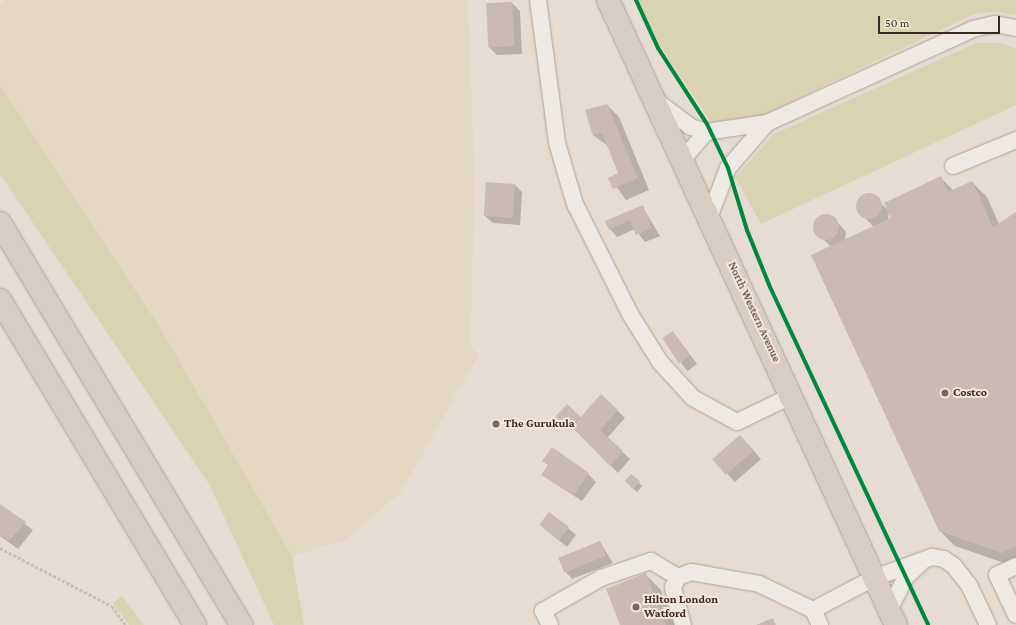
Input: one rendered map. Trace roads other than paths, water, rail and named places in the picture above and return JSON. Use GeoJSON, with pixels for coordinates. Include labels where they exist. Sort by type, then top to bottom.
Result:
{"type":"FeatureCollection","features":[{"type":"Feature","properties":{"kind":"highway","name":"North Western Avenue"},"geometry":{"type":"LineString","coordinates":[[608,0],[652,98],[710,215],[793,395],[892,617]]}},
{"type":"Feature","properties":{"kind":"highway"},"geometry":{"type":"LineString","coordinates":[[0,223],[242,625]]}},
{"type":"Feature","properties":{"kind":"highway"},"geometry":{"type":"LineString","coordinates":[[0,300],[195,625]]}},
{"type":"Feature","properties":{"kind":"lane"},"geometry":{"type":"LineString","coordinates":[[538,0],[557,143],[575,204],[630,314],[660,362],[693,398],[737,422],[793,395]]}},
{"type":"Feature","properties":{"kind":"lane"},"geometry":{"type":"LineString","coordinates":[[652,98],[691,127],[706,132],[767,124],[973,29],[995,24],[1016,28]]}},
{"type":"Feature","properties":{"kind":"lane"},"geometry":{"type":"LineString","coordinates":[[710,215],[728,168],[767,124]]}},
{"type":"Feature","properties":{"kind":"lane"},"geometry":{"type":"LineString","coordinates":[[682,160],[706,132]]}},
{"type":"Feature","properties":{"kind":"lane"},"geometry":{"type":"LineString","coordinates":[[953,166],[1016,140]]}},
{"type":"Feature","properties":{"kind":"lane"},"geometry":{"type":"LineString","coordinates":[[813,610],[874,578],[932,557],[944,559],[954,566],[969,584],[988,625]]}},
{"type":"Feature","properties":{"kind":"lane"},"geometry":{"type":"LineString","coordinates":[[550,625],[543,611],[601,578],[650,561],[678,577]]}},
{"type":"Feature","properties":{"kind":"lane"},"geometry":{"type":"LineString","coordinates":[[892,617],[906,578],[922,561]]}},
{"type":"Feature","properties":{"kind":"lane"},"geometry":{"type":"LineString","coordinates":[[1016,566],[996,575],[1016,615]]}},
{"type":"Feature","properties":{"kind":"lane"},"geometry":{"type":"LineString","coordinates":[[684,625],[674,602],[673,587],[678,577],[691,572],[759,584],[813,610],[820,625]]}},
{"type":"Feature","properties":{"kind":"place","name":"Costco"},"geometry":{"type":"Point","coordinates":[945,393]}},
{"type":"Feature","properties":{"kind":"place","name":"The Gurukula"},"geometry":{"type":"Point","coordinates":[496,424]}},
{"type":"Feature","properties":{"kind":"place","name":"Hilton London Watford"},"geometry":{"type":"Point","coordinates":[636,607]}}]}
